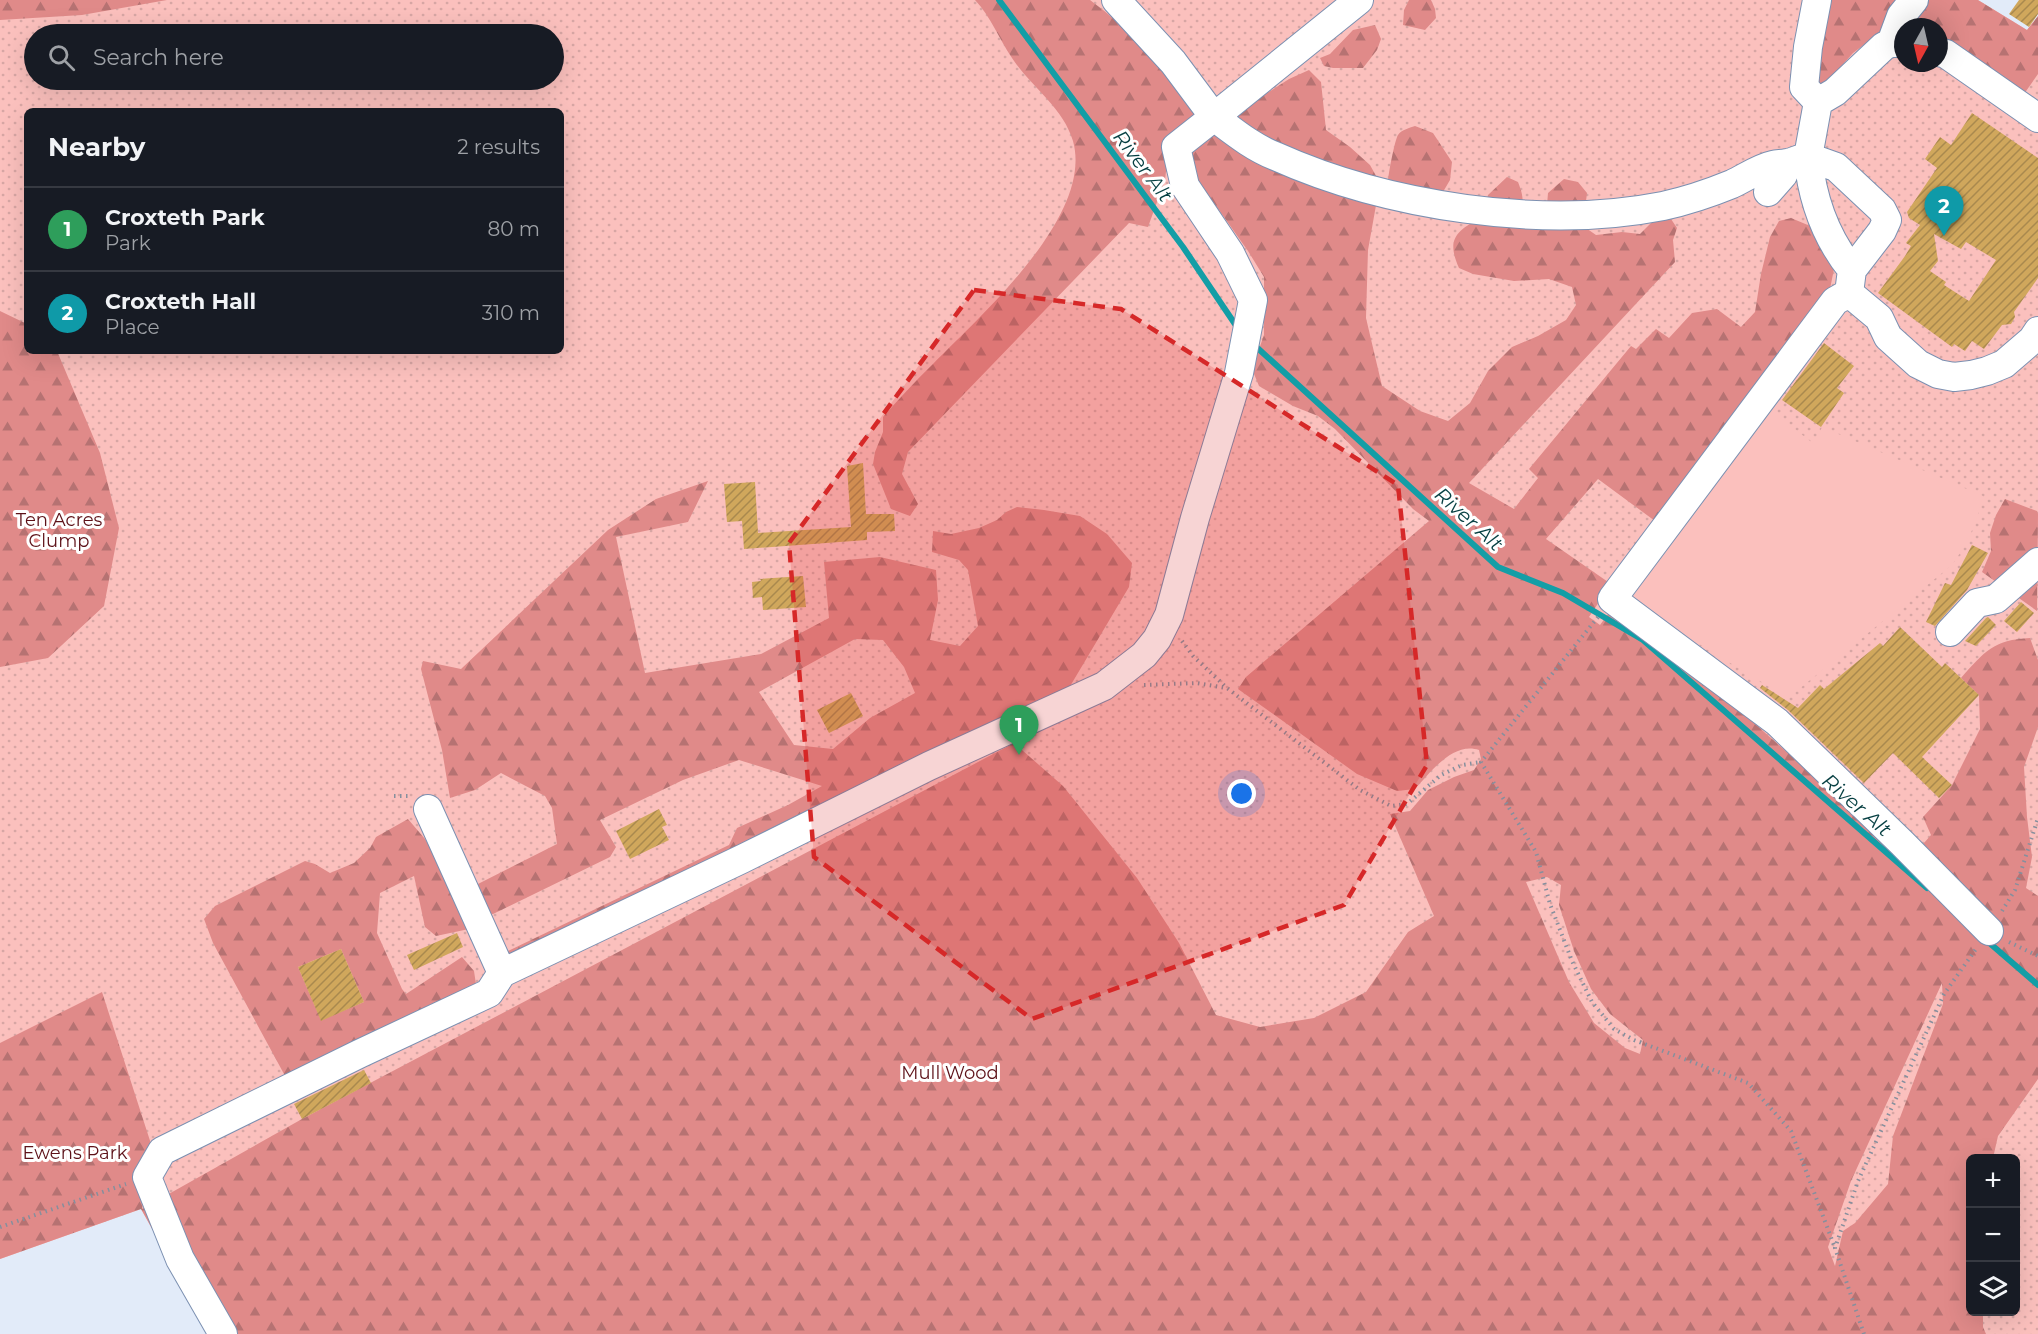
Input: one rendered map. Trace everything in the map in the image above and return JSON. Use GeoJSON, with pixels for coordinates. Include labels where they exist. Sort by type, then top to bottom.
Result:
{"type":"FeatureCollection","features":[{"type":"Feature","properties":{"kind":"lane"},"geometry":{"type":"LineString","coordinates":[[1116,0],[1173,62],[1214,117],[1242,138],[1273,156],[1347,182],[1420,201],[1473,209],[1573,216],[1663,206],[1732,184],[1771,165],[1798,160],[1836,167],[1882,210],[1887,220],[1851,282],[1612,599],[1777,722],[1902,843],[1989,932]]}},
{"type":"Feature","properties":{"kind":"lane"},"geometry":{"type":"LineString","coordinates":[[223,1334],[180,1259],[147,1177],[162,1151],[489,993],[502,973],[742,859],[929,766],[1104,686],[1144,655],[1157,639],[1169,615],[1195,518],[1239,373],[1253,300],[1230,253],[1185,186],[1176,147],[1359,0]]}},
{"type":"Feature","properties":{"kind":"lane"},"geometry":{"type":"LineString","coordinates":[[1817,0],[1808,46],[1804,87],[1818,102]]}},
{"type":"Feature","properties":{"kind":"lane"},"geometry":{"type":"LineString","coordinates":[[1901,18],[1914,0]]}},
{"type":"Feature","properties":{"kind":"lane"},"geometry":{"type":"LineString","coordinates":[[1768,192],[1798,160],[1818,102],[1835,92],[1884,46],[1894,44]]}},
{"type":"Feature","properties":{"kind":"lane"},"geometry":{"type":"LineString","coordinates":[[1948,55],[2038,118]]}},
{"type":"Feature","properties":{"kind":"lane"},"geometry":{"type":"LineString","coordinates":[[1798,160],[1851,282],[1879,318],[1888,337],[1918,364],[1938,374],[1954,377],[1987,371],[2004,364],[2036,344]]}},
{"type":"Feature","properties":{"kind":"lane"},"geometry":{"type":"LineString","coordinates":[[1950,632],[1977,603],[1996,599],[2038,562]]}},
{"type":"Feature","properties":{"kind":"lane"},"geometry":{"type":"LineString","coordinates":[[428,809],[502,973]]}},
{"type":"Feature","properties":{"kind":"path"},"geometry":{"type":"LineString","coordinates":[[1169,615],[1178,636],[1193,656],[1227,688],[1360,790],[1391,806],[1407,804],[1441,775],[1462,765],[1481,762],[1604,609]]}},
{"type":"Feature","properties":{"kind":"path"},"geometry":{"type":"LineString","coordinates":[[1141,685],[1197,683],[1227,688]]}},
{"type":"Feature","properties":{"kind":"path"},"geometry":{"type":"LineString","coordinates":[[1481,762],[1536,852],[1550,904],[1572,961],[1592,1002],[1614,1029],[1634,1040],[1748,1083],[1791,1131],[1835,1248],[1864,1334]]}},
{"type":"Feature","properties":{"kind":"path"},"geometry":{"type":"LineString","coordinates":[[2038,818],[2015,890],[1989,932],[2038,956]]}},
{"type":"Feature","properties":{"kind":"path"},"geometry":{"type":"LineString","coordinates":[[1835,1248],[1858,1180],[1944,994],[1969,958]]}},
{"type":"Feature","properties":{"kind":"path"},"geometry":{"type":"LineString","coordinates":[[0,1227],[147,1177]]}},
{"type":"Feature","properties":{"kind":"highlighted area"},"geometry":{"type":"Polygon","coordinates":[[[974,290],[1121,309],[1398,485],[1427,765],[1344,905],[1032,1019],[814,857],[789,543],[974,290]]]}},
{"type":"Feature","properties":{"kind":"green space"},"geometry":{"type":"Polygon","coordinates":[[[0,0],[1978,0],[2027,30],[2038,16],[2038,1334],[211,1334],[141,1209],[0,1259],[0,0]]]}},
{"type":"Feature","properties":{"kind":"green space"},"geometry":{"type":"Polygon","coordinates":[[[0,0],[167,0],[82,15],[0,20],[0,0]]]}},
{"type":"Feature","properties":{"kind":"green space"},"geometry":{"type":"Polygon","coordinates":[[[975,0],[1090,0],[1132,36],[1196,102],[1264,95],[1289,79],[1309,70],[1321,82],[1326,130],[1370,165],[1380,183],[1368,250],[1366,318],[1382,386],[1420,411],[1448,421],[1470,403],[1488,371],[1512,347],[1566,320],[1576,305],[1572,287],[1549,279],[1514,281],[1473,274],[1459,268],[1453,250],[1456,237],[1466,227],[1482,217],[1488,195],[1507,177],[1518,182],[1522,202],[1515,221],[1525,229],[1543,230],[1552,221],[1547,205],[1548,193],[1564,179],[1578,182],[1587,193],[1583,226],[1596,235],[1622,232],[1640,234],[1656,218],[1669,216],[1677,228],[1673,240],[1675,262],[1469,483],[1514,509],[1538,478],[1529,469],[1631,346],[1636,349],[1656,329],[1669,338],[1692,313],[1717,309],[1741,327],[1755,312],[1770,237],[1779,221],[1791,218],[1815,228],[1834,269],[1830,289],[1655,521],[1598,479],[1546,539],[1611,584],[1589,617],[1600,625],[1611,610],[1711,685],[1909,860],[1931,835],[1923,817],[1952,785],[1980,729],[1979,695],[1961,678],[1984,654],[1998,644],[2030,638],[2038,660],[2038,727],[2024,767],[2032,857],[2026,888],[2038,896],[2038,1079],[1998,1136],[1994,1154],[1966,1154],[1966,1316],[1983,1316],[1983,1327],[1986,1334],[211,1334],[141,1209],[0,1259],[0,1043],[102,992],[153,1150],[142,1209],[302,1119],[1014,743],[1063,786],[1137,878],[1179,943],[1216,1015],[1260,1027],[1314,1018],[1366,992],[1408,932],[1434,916],[1390,814],[1410,811],[1428,790],[1474,770],[1481,759],[1479,750],[1469,748],[1451,754],[1435,767],[1415,789],[1397,791],[1357,774],[1238,689],[1246,677],[1429,521],[1413,509],[1335,429],[1318,416],[1293,406],[1259,386],[1252,369],[1264,335],[1264,277],[1219,210],[1167,163],[1165,180],[1148,227],[1129,223],[908,452],[902,474],[918,504],[910,516],[891,509],[873,464],[883,432],[883,417],[913,383],[978,319],[1028,263],[1050,232],[1067,201],[1075,170],[1073,141],[1062,118],[1007,51],[975,0]],[[1547,877],[1526,882],[1569,982],[1594,1023],[1625,1048],[1640,1054],[1643,1040],[1610,1014],[1591,989],[1574,951],[1559,905],[1561,885],[1547,877]],[[1942,983],[1851,1181],[1828,1247],[1835,1266],[1843,1231],[1855,1223],[1888,1184],[1893,1136],[1943,1004],[1942,983]]]}},
{"type":"Feature","properties":{"kind":"green space"},"geometry":{"type":"Polygon","coordinates":[[[1409,0],[1431,0],[1436,18],[1425,30],[1403,25],[1404,10],[1409,0]]]}},
{"type":"Feature","properties":{"kind":"green space"},"geometry":{"type":"Polygon","coordinates":[[[1825,0],[1978,0],[2027,30],[2038,16],[2038,74],[2024,94],[1948,52],[1948,18],[1894,18],[1894,29],[1885,29],[1853,53],[1821,89],[1813,66],[1825,0]]]}},
{"type":"Feature","properties":{"kind":"green space"},"geometry":{"type":"Polygon","coordinates":[[[1375,25],[1381,39],[1377,50],[1363,68],[1324,66],[1320,58],[1330,54],[1353,30],[1375,25]]]}},
{"type":"Feature","properties":{"kind":"green space"},"geometry":{"type":"Polygon","coordinates":[[[1415,126],[1433,133],[1452,162],[1450,180],[1440,197],[1388,182],[1398,135],[1403,130],[1415,126]]]}},
{"type":"Feature","properties":{"kind":"green space","name":"Ten Acres Clump"},"geometry":{"type":"Polygon","coordinates":[[[0,311],[24,323],[24,354],[58,354],[100,453],[119,528],[104,606],[48,658],[0,667],[0,311]]]}},
{"type":"Feature","properties":{"kind":"green space"},"geometry":{"type":"Polygon","coordinates":[[[1762,404],[1814,444],[1822,427],[1983,496],[1971,532],[1952,565],[1788,698],[1625,599],[1762,404]]]}},
{"type":"Feature","properties":{"kind":"green space"},"geometry":{"type":"Polygon","coordinates":[[[708,481],[688,522],[616,537],[645,673],[761,654],[829,618],[824,562],[880,557],[936,570],[938,600],[930,640],[960,646],[978,626],[968,570],[959,560],[932,552],[933,531],[951,534],[979,528],[1017,507],[1080,516],[1107,534],[1132,563],[1129,587],[1069,688],[510,967],[502,954],[729,845],[737,828],[788,805],[822,786],[739,760],[683,780],[600,820],[616,847],[610,857],[493,914],[484,913],[474,886],[557,844],[552,808],[545,796],[501,773],[475,790],[450,798],[442,750],[421,669],[423,661],[461,669],[608,530],[656,499],[708,481]],[[855,639],[759,692],[794,745],[833,749],[870,718],[915,693],[904,667],[883,640],[855,639]]]}},
{"type":"Feature","properties":{"kind":"green space"},"geometry":{"type":"Polygon","coordinates":[[[2005,499],[2037,511],[2038,514],[2037,611],[1982,572],[1991,551],[1990,533],[2005,499]]]}},
{"type":"Feature","properties":{"kind":"green space"},"geometry":{"type":"Polygon","coordinates":[[[408,819],[425,839],[471,920],[469,929],[436,936],[425,927],[414,876],[380,893],[377,933],[402,989],[406,994],[462,957],[474,971],[477,991],[297,1075],[284,1074],[213,943],[204,919],[215,906],[305,861],[330,873],[354,863],[370,848],[376,837],[408,819]],[[341,949],[298,967],[321,1020],[364,1002],[341,949]]]}},
{"type":"Feature","properties":{"kind":"building"},"geometry":{"type":"Polygon","coordinates":[[[2019,0],[2038,0],[2038,14],[2029,27],[2009,14],[2019,0]]]}},
{"type":"Feature","properties":{"kind":"building"},"geometry":{"type":"Polygon","coordinates":[[[1972,113],[2038,158],[2038,278],[2014,312],[2015,317],[2011,324],[2002,325],[1984,349],[1972,341],[1965,351],[1954,344],[1952,347],[1878,293],[1905,256],[1911,246],[1906,243],[1920,225],[1909,218],[1907,212],[1937,168],[1925,159],[1940,137],[1951,145],[1972,113]],[[1934,234],[1938,261],[1930,271],[1946,282],[1944,285],[1969,301],[1996,260],[1966,242],[1961,249],[1934,234]]]}},
{"type":"Feature","properties":{"kind":"building"},"geometry":{"type":"Polygon","coordinates":[[[1824,343],[1854,366],[1837,388],[1844,393],[1821,427],[1782,400],[1824,343]]]}},
{"type":"Feature","properties":{"kind":"building"},"geometry":{"type":"Polygon","coordinates":[[[863,463],[866,514],[894,514],[895,531],[867,532],[867,540],[744,549],[742,521],[727,522],[724,484],[755,482],[758,533],[851,527],[847,466],[863,463]]]}},
{"type":"Feature","properties":{"kind":"building"},"geometry":{"type":"Polygon","coordinates":[[[1972,545],[1988,553],[1967,590],[1935,626],[1926,622],[1945,583],[1951,585],[1972,545]]]}},
{"type":"Feature","properties":{"kind":"building"},"geometry":{"type":"Polygon","coordinates":[[[803,576],[806,607],[763,610],[762,597],[753,598],[752,582],[761,581],[760,579],[803,576]]]}},
{"type":"Feature","properties":{"kind":"building"},"geometry":{"type":"Polygon","coordinates":[[[2021,602],[2034,613],[2017,632],[2004,621],[2021,602]]]}},
{"type":"Feature","properties":{"kind":"building"},"geometry":{"type":"Polygon","coordinates":[[[1988,617],[1996,625],[1976,646],[1965,641],[1986,618],[1988,617]]]}},
{"type":"Feature","properties":{"kind":"building"},"geometry":{"type":"Polygon","coordinates":[[[1900,627],[1942,667],[1945,663],[1979,695],[1922,757],[1952,785],[1939,798],[1893,753],[1864,783],[1788,710],[1760,688],[1762,685],[1798,708],[1820,685],[1824,689],[1880,643],[1883,646],[1900,627]]]}},
{"type":"Feature","properties":{"kind":"building"},"geometry":{"type":"Polygon","coordinates":[[[851,693],[863,716],[829,733],[817,710],[851,693]]]}},
{"type":"Feature","properties":{"kind":"building"},"geometry":{"type":"Polygon","coordinates":[[[659,809],[667,825],[662,827],[669,840],[630,859],[616,831],[659,809]]]}},
{"type":"Feature","properties":{"kind":"building"},"geometry":{"type":"Polygon","coordinates":[[[457,933],[463,947],[414,970],[407,955],[457,933]]]}},
{"type":"Feature","properties":{"kind":"building"},"geometry":{"type":"Polygon","coordinates":[[[341,949],[364,1002],[321,1021],[298,967],[341,949]]]}},
{"type":"Feature","properties":{"kind":"building"},"geometry":{"type":"Polygon","coordinates":[[[364,1070],[371,1083],[302,1119],[294,1104],[364,1070]]]}},
{"type":"Feature","properties":{"kind":"waterway","name":"River Alt"},"geometry":{"type":"LineString","coordinates":[[999,0],[1183,247],[1239,330]]}},
{"type":"Feature","properties":{"kind":"waterway","name":"River Alt"},"geometry":{"type":"LineString","coordinates":[[1252,343],[1498,567],[1563,593],[1643,640],[1927,888]]}},
{"type":"Feature","properties":{"kind":"waterway","name":"River Alt"},"geometry":{"type":"LineString","coordinates":[[1986,940],[2038,985]]}},
{"type":"Feature","properties":{"kind":"place","name":"Croxteth Hall"},"geometry":{"type":"Point","coordinates":[1944,236]}},
{"type":"Feature","properties":{"kind":"place","name":"Croxteth Park"},"geometry":{"type":"Point","coordinates":[1019,755]}},
{"type":"Feature","properties":{"kind":"park label","name":"Mull Wood"},"geometry":{"type":"Point","coordinates":[950,1073]}},
{"type":"Feature","properties":{"kind":"park label","name":"Ewens Park"},"geometry":{"type":"Point","coordinates":[75,1153]}}]}
